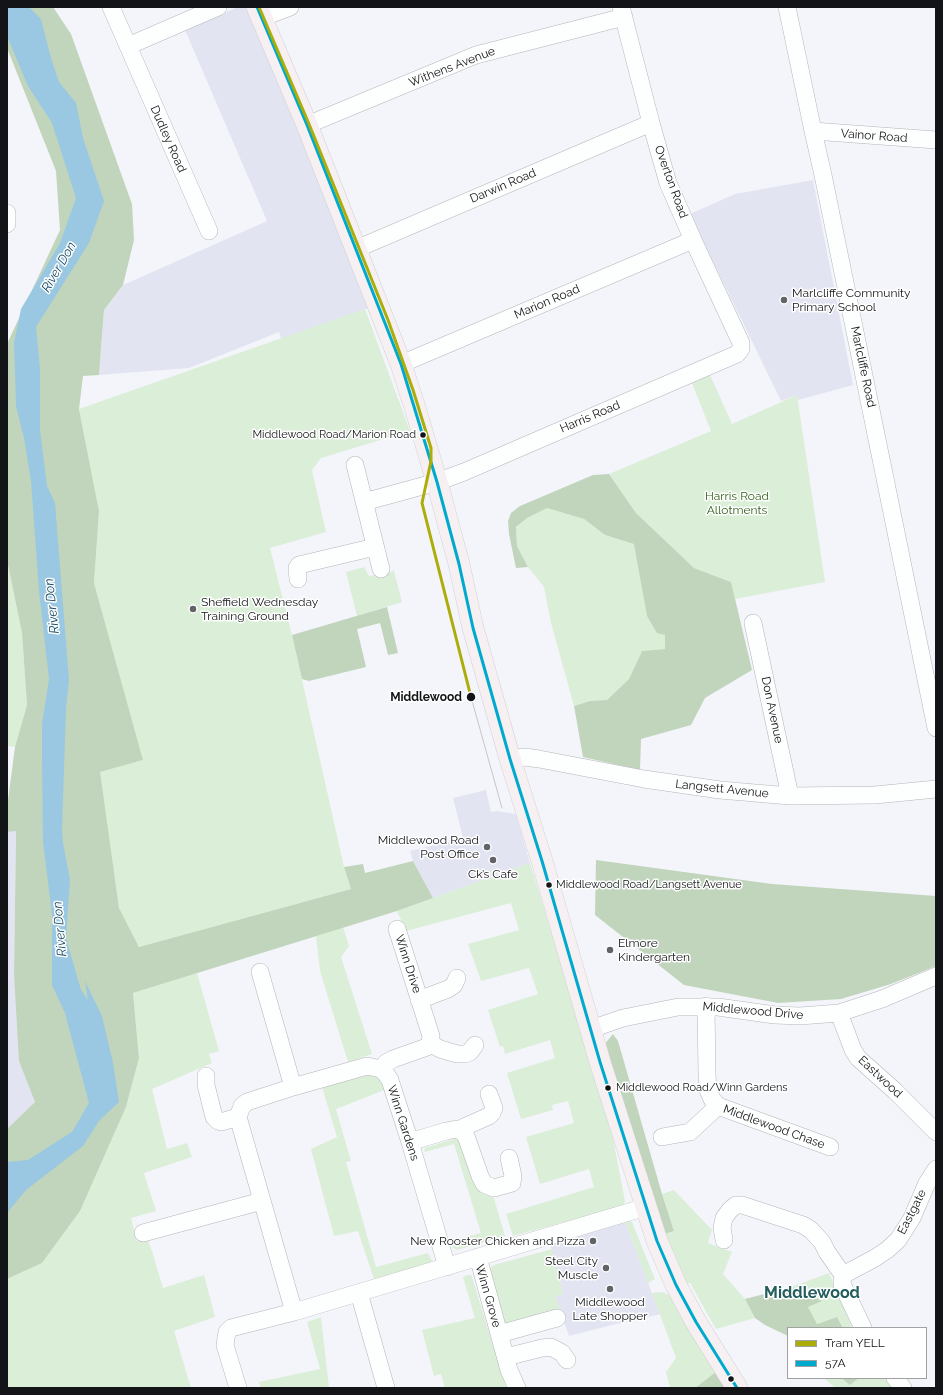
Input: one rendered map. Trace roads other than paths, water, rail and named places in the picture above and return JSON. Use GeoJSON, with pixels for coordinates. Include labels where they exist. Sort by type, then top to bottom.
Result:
{"type":"FeatureCollection","features":[{"type":"Feature","properties":{"kind":"main road"},"geometry":{"type":"LineString","coordinates":[[259,13],[307,125],[356,249],[400,364],[418,416],[459,564],[475,637],[510,759],[542,861],[591,1029],[657,1241],[676,1285],[696,1322],[737,1388]]}},
{"type":"Feature","properties":{"kind":"street","name":"Dudley Road"},"geometry":{"type":"LineString","coordinates":[[111,7],[209,231]]}},
{"type":"Feature","properties":{"kind":"street"},"geometry":{"type":"LineString","coordinates":[[128,46],[218,7]]}},
{"type":"Feature","properties":{"kind":"street"},"geometry":{"type":"LineString","coordinates":[[259,13],[290,7]]}},
{"type":"Feature","properties":{"kind":"street","name":"Marlcliffe Road"},"geometry":{"type":"LineString","coordinates":[[787,7],[823,175],[936,728]]}},
{"type":"Feature","properties":{"kind":"street","name":"Overton Road"},"geometry":{"type":"LineString","coordinates":[[623,12],[668,183],[741,343],[741,350]]}},
{"type":"Feature","properties":{"kind":"street","name":"Withens Avenue"},"geometry":{"type":"LineString","coordinates":[[307,125],[476,55],[623,12]]}},
{"type":"Feature","properties":{"kind":"street","name":"Darwin Road"},"geometry":{"type":"LineString","coordinates":[[356,249],[651,123]]}},
{"type":"Feature","properties":{"kind":"street","name":"Vainor Road"},"geometry":{"type":"LineString","coordinates":[[813,131],[936,140]]}},
{"type":"Feature","properties":{"kind":"street"},"geometry":{"type":"LineString","coordinates":[[7,213],[7,224]]}},
{"type":"Feature","properties":{"kind":"street","name":"Marion Road"},"geometry":{"type":"LineString","coordinates":[[400,364],[693,240]]}},
{"type":"Feature","properties":{"kind":"street","name":"Harris Road"},"geometry":{"type":"LineString","coordinates":[[364,502],[437,482],[736,354],[741,350]]}},
{"type":"Feature","properties":{"kind":"street"},"geometry":{"type":"LineString","coordinates":[[355,465],[380,569]]}},
{"type":"Feature","properties":{"kind":"street"},"geometry":{"type":"LineString","coordinates":[[298,579],[297,568],[300,565],[375,546]]}},
{"type":"Feature","properties":{"kind":"street","name":"Don Avenue"},"geometry":{"type":"LineString","coordinates":[[753,623],[790,796]]}},
{"type":"Feature","properties":{"kind":"street","name":"Langsett Avenue"},"geometry":{"type":"LineString","coordinates":[[510,759],[520,757],[538,759],[644,779],[720,790],[790,796],[867,795],[936,789]]}},
{"type":"Feature","properties":{"kind":"street","name":"Winn Drive"},"geometry":{"type":"LineString","coordinates":[[397,929],[432,1036],[430,1043]]}},
{"type":"Feature","properties":{"kind":"street"},"geometry":{"type":"LineString","coordinates":[[260,972],[293,1087]]}},
{"type":"Feature","properties":{"kind":"street","name":"Middlewood Drive"},"geometry":{"type":"LineString","coordinates":[[591,1029],[623,1018],[678,1007],[706,1006],[775,1015],[800,1016],[839,1013],[882,999],[936,976]]}},
{"type":"Feature","properties":{"kind":"street","name":"Winn Drive"},"geometry":{"type":"LineString","coordinates":[[420,1000],[448,989],[454,985],[457,978]]}},
{"type":"Feature","properties":{"kind":"street","name":"Middlewood Chase"},"geometry":{"type":"LineString","coordinates":[[706,1006],[708,1090],[712,1099],[718,1106],[830,1147]]}},
{"type":"Feature","properties":{"kind":"street","name":"Eastwood"},"geometry":{"type":"LineString","coordinates":[[839,1013],[853,1050],[858,1058],[895,1091],[936,1132]]}},
{"type":"Feature","properties":{"kind":"street"},"geometry":{"type":"LineString","coordinates":[[294,1312],[238,1117],[242,1106],[247,1102],[293,1087],[367,1066],[374,1066],[381,1069],[386,1063],[393,1059],[427,1047],[430,1043],[440,1049],[457,1054],[465,1054],[470,1052],[475,1044]]}},
{"type":"Feature","properties":{"kind":"street","name":"Winn Gardens"},"geometry":{"type":"LineString","coordinates":[[381,1069],[390,1080],[447,1267]]}},
{"type":"Feature","properties":{"kind":"street"},"geometry":{"type":"LineString","coordinates":[[206,1076],[206,1085],[214,1117],[218,1121],[222,1122],[238,1117]]}},
{"type":"Feature","properties":{"kind":"street"},"geometry":{"type":"LineString","coordinates":[[461,1131],[464,1127],[489,1116],[492,1113],[494,1108],[489,1094]]}},
{"type":"Feature","properties":{"kind":"street","name":"Middlewood Chase"},"geometry":{"type":"LineString","coordinates":[[662,1137],[690,1132],[718,1106]]}},
{"type":"Feature","properties":{"kind":"street"},"geometry":{"type":"LineString","coordinates":[[410,1142],[446,1131],[457,1129],[461,1131],[466,1136],[484,1184],[490,1187],[497,1188],[512,1183],[513,1176],[509,1158]]}},
{"type":"Feature","properties":{"kind":"street","name":"Eastgate"},"geometry":{"type":"LineString","coordinates":[[843,1275],[881,1254],[898,1240],[912,1218],[927,1183],[936,1169]]}},
{"type":"Feature","properties":{"kind":"street"},"geometry":{"type":"LineString","coordinates":[[143,1233],[262,1201]]}},
{"type":"Feature","properties":{"kind":"street"},"geometry":{"type":"LineString","coordinates":[[724,1240],[722,1228],[724,1218],[736,1205],[742,1205],[803,1225],[812,1230],[822,1242],[843,1275],[842,1284],[863,1327]]}},
{"type":"Feature","properties":{"kind":"street"},"geometry":{"type":"LineString","coordinates":[[238,1388],[225,1345],[227,1332],[231,1328],[294,1312],[646,1207]]}},
{"type":"Feature","properties":{"kind":"street","name":"Winn Grove"},"geometry":{"type":"LineString","coordinates":[[478,1257],[509,1370],[517,1388]]}},
{"type":"Feature","properties":{"kind":"street"},"geometry":{"type":"LineString","coordinates":[[359,1293],[386,1388]]}},
{"type":"Feature","properties":{"kind":"street","name":"Winn Grove"},"geometry":{"type":"LineString","coordinates":[[499,1334],[556,1318]]}},
{"type":"Feature","properties":{"kind":"street"},"geometry":{"type":"LineString","coordinates":[[506,1357],[542,1348],[551,1348],[562,1353],[567,1360]]}},
{"type":"Feature","properties":{"kind":"street"},"geometry":{"type":"LineString","coordinates":[[896,1379],[903,1388]]}},
{"type":"Feature","properties":{"kind":"water","name":"River Don"},"geometry":{"type":"Polygon","coordinates":[[[7,7],[29,7],[41,19],[59,82],[76,103],[83,138],[104,201],[89,243],[36,327],[40,368],[40,430],[47,486],[55,503],[69,680],[66,708],[62,830],[70,880],[66,938],[81,990],[88,1000],[85,981],[102,1016],[113,1063],[119,1102],[99,1121],[83,1146],[26,1190],[7,1213],[7,1162],[28,1160],[72,1132],[89,1103],[65,1013],[52,985],[52,914],[43,842],[42,760],[42,724],[49,679],[39,591],[31,481],[24,438],[16,406],[14,343],[21,309],[60,243],[76,198],[52,123],[28,86],[7,36],[7,7]]]}},
{"type":"Feature","properties":{"kind":"tram line","name":"YELL"},"geometry":{"type":"LineString","coordinates":[[259,7],[309,124],[388,320],[413,390],[431,448],[431,461],[422,503],[471,697]]}},
{"type":"Feature","properties":{"kind":"tram line"},"geometry":{"type":"LineString","coordinates":[[471,697],[502,808]]}},
{"type":"Feature","properties":{"kind":"place","name":"Marlcliffe Community Primary School"},"geometry":{"type":"Point","coordinates":[784,300]}},
{"type":"Feature","properties":{"kind":"place","name":"Middlewood Road/Marion Road"},"geometry":{"type":"Point","coordinates":[423,435]}},
{"type":"Feature","properties":{"kind":"place","name":"Sheffield Wednesday Training Ground"},"geometry":{"type":"Point","coordinates":[193,609]}},
{"type":"Feature","properties":{"kind":"place","name":"Middlewood"},"geometry":{"type":"Point","coordinates":[471,697]}},
{"type":"Feature","properties":{"kind":"place","name":"Middlewood Road Post Office"},"geometry":{"type":"Point","coordinates":[487,847]}},
{"type":"Feature","properties":{"kind":"place","name":"Ck’s Cafe"},"geometry":{"type":"Point","coordinates":[493,860]}},
{"type":"Feature","properties":{"kind":"place","name":"Middlewood Road/Langsett Avenue"},"geometry":{"type":"Point","coordinates":[549,885]}},
{"type":"Feature","properties":{"kind":"place","name":"Elmore Kindergarten"},"geometry":{"type":"Point","coordinates":[610,950]}},
{"type":"Feature","properties":{"kind":"place","name":"Middlewood Road/Winn Gardens"},"geometry":{"type":"Point","coordinates":[608,1088]}},
{"type":"Feature","properties":{"kind":"place","name":"New Rooster Chicken and Pizza"},"geometry":{"type":"Point","coordinates":[593,1241]}},
{"type":"Feature","properties":{"kind":"place","name":"Steel City Muscle"},"geometry":{"type":"Point","coordinates":[606,1268]}},
{"type":"Feature","properties":{"kind":"place","name":"Middlewood Late Shopper"},"geometry":{"type":"Point","coordinates":[610,1289]}},
{"type":"Feature","properties":{"kind":"district","name":"Middlewood"},"geometry":{"type":"Point","coordinates":[812,1293]}},
{"type":"Feature","properties":{"kind":"park label","name":"Harris Road Allotments"},"geometry":{"type":"Point","coordinates":[737,503]}}]}
